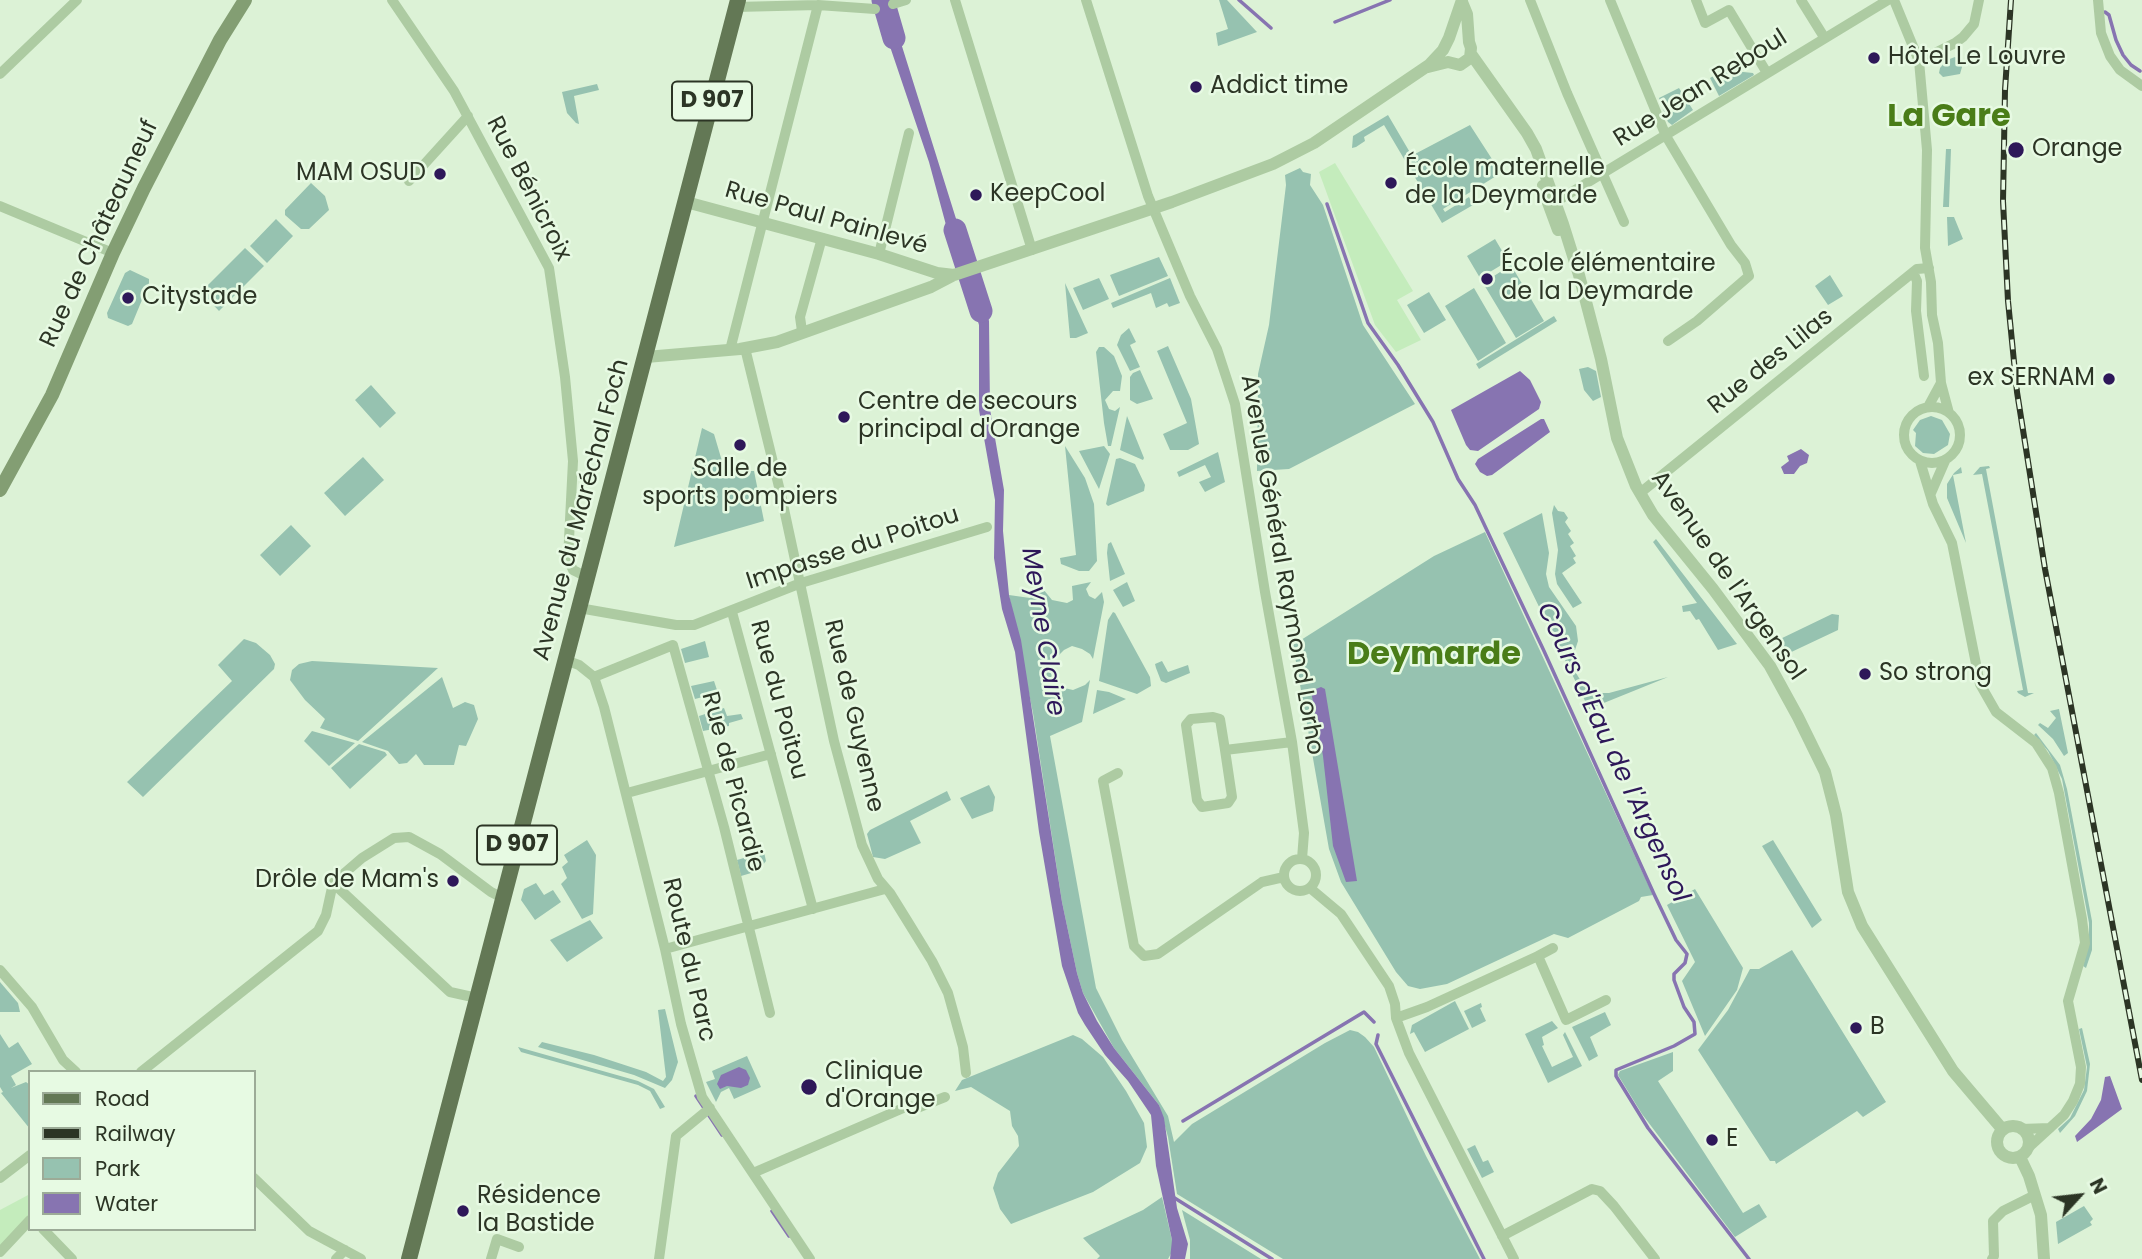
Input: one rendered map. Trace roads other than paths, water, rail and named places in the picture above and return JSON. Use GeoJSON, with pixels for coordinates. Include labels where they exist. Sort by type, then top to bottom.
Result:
{"type":"FeatureCollection","features":[{"type":"Feature","properties":{"kind":"main road","name":"Rue de Châteauneuf"},"geometry":{"type":"LineString","coordinates":[[0,490],[52,395],[113,253],[160,155],[241,1]]}},
{"type":"Feature","properties":{"kind":"main road","name":"Avenue du Maréchal Foch"},"geometry":{"type":"LineString","coordinates":[[409,1259],[737,3]]}},
{"type":"Feature","properties":{"kind":"street"},"geometry":{"type":"LineString","coordinates":[[0,74],[77,0]]}},
{"type":"Feature","properties":{"kind":"street","name":"Rue Bénicroix"},"geometry":{"type":"LineString","coordinates":[[392,0],[454,91],[549,268],[565,377],[573,461],[568,559],[573,570],[587,577]]}},
{"type":"Feature","properties":{"kind":"street"},"geometry":{"type":"LineString","coordinates":[[894,4],[906,0]]}},
{"type":"Feature","properties":{"kind":"street"},"geometry":{"type":"LineString","coordinates":[[955,0],[1032,250]]}},
{"type":"Feature","properties":{"kind":"street","name":"Avenue Général Raymond Lorho"},"geometry":{"type":"LineString","coordinates":[[1086,0],[1154,208],[1190,296],[1217,349],[1233,395],[1292,742],[1304,833],[1302,859],[1314,868],[1315,879],[1310,888]]}},
{"type":"Feature","properties":{"kind":"street"},"geometry":{"type":"LineString","coordinates":[[1531,0],[1567,93],[1624,222]]}},
{"type":"Feature","properties":{"kind":"street"},"geometry":{"type":"LineString","coordinates":[[1610,0],[1666,136],[1731,245],[1745,263],[1749,276],[1697,321],[1668,341]]}},
{"type":"Feature","properties":{"kind":"street"},"geometry":{"type":"LineString","coordinates":[[1696,0],[1705,23],[1729,10],[1767,73]]}},
{"type":"Feature","properties":{"kind":"street"},"geometry":{"type":"LineString","coordinates":[[1801,0],[1824,37]]}},
{"type":"Feature","properties":{"kind":"street","name":"Rue Jean Reboul"},"geometry":{"type":"LineString","coordinates":[[1555,201],[1888,0]]}},
{"type":"Feature","properties":{"kind":"street"},"geometry":{"type":"LineString","coordinates":[[1894,0],[1919,61],[1926,128],[1925,248],[1941,383],[1949,413],[1959,426],[1960,441],[1955,453],[1945,461],[1931,493]]}},
{"type":"Feature","properties":{"kind":"street"},"geometry":{"type":"LineString","coordinates":[[1919,61],[1955,44],[1963,37],[1974,24],[1979,0]]}},
{"type":"Feature","properties":{"kind":"street"},"geometry":{"type":"LineString","coordinates":[[2098,0],[2101,33],[2110,56],[2120,70],[2142,86]]}},
{"type":"Feature","properties":{"kind":"street"},"geometry":{"type":"LineString","coordinates":[[1445,56],[1456,65],[1468,53],[1466,14],[1462,1]]}},
{"type":"Feature","properties":{"kind":"street"},"geometry":{"type":"LineString","coordinates":[[646,356],[730,350],[776,342],[931,287],[954,275],[1154,208],[1296,153],[1445,56],[1462,1]]}},
{"type":"Feature","properties":{"kind":"street"},"geometry":{"type":"LineString","coordinates":[[737,3],[875,9]]}},
{"type":"Feature","properties":{"kind":"street"},"geometry":{"type":"LineString","coordinates":[[730,350],[818,5]]}},
{"type":"Feature","properties":{"kind":"street"},"geometry":{"type":"LineString","coordinates":[[1449,38],[1460,37],[1468,53]]}},
{"type":"Feature","properties":{"kind":"street","name":"Avenue de l'Argensol"},"geometry":{"type":"LineString","coordinates":[[1468,53],[1527,133],[1541,164],[1555,201],[1601,359],[1617,438],[1627,468],[1653,515],[1713,589],[1770,666],[1825,772],[1836,815],[1847,892],[1862,926],[1947,1064],[2003,1130]]}},
{"type":"Feature","properties":{"kind":"street"},"geometry":{"type":"LineString","coordinates":[[409,181],[468,116]]}},
{"type":"Feature","properties":{"kind":"street"},"geometry":{"type":"LineString","coordinates":[[879,254],[909,132]]}},
{"type":"Feature","properties":{"kind":"street","name":"Avenue de l'Argensol"},"geometry":{"type":"LineString","coordinates":[[1541,164],[1542,185],[1554,223],[1569,247]]}},
{"type":"Feature","properties":{"kind":"street"},"geometry":{"type":"LineString","coordinates":[[1542,185],[1551,200],[1555,201]]}},
{"type":"Feature","properties":{"kind":"street","name":"Rue Paul Painlevé"},"geometry":{"type":"LineString","coordinates":[[686,202],[954,275]]}},
{"type":"Feature","properties":{"kind":"street"},"geometry":{"type":"LineString","coordinates":[[0,206],[113,253]]}},
{"type":"Feature","properties":{"kind":"street"},"geometry":{"type":"LineString","coordinates":[[802,331],[800,317],[822,238]]}},
{"type":"Feature","properties":{"kind":"street","name":"Rue des Lilas"},"geometry":{"type":"LineString","coordinates":[[1640,494],[1913,272],[1920,267],[1929,268]]}},
{"type":"Feature","properties":{"kind":"street"},"geometry":{"type":"LineString","coordinates":[[931,287],[937,272]]}},
{"type":"Feature","properties":{"kind":"street"},"geometry":{"type":"LineString","coordinates":[[1913,272],[1917,281],[1916,311],[1924,376]]}},
{"type":"Feature","properties":{"kind":"street","name":"Rue de Guyenne"},"geometry":{"type":"LineString","coordinates":[[745,348],[847,793],[869,862],[885,889],[890,892],[948,993],[963,1047],[966,1073]]}},
{"type":"Feature","properties":{"kind":"street"},"geometry":{"type":"LineString","coordinates":[[1928,407],[1941,383]]}},
{"type":"Feature","properties":{"kind":"street"},"geometry":{"type":"LineString","coordinates":[[1945,461],[1928,464],[1920,461],[1907,449],[1904,431],[1912,415],[1928,407],[1949,413]]}},
{"type":"Feature","properties":{"kind":"street"},"geometry":{"type":"LineString","coordinates":[[1920,461],[1952,543],[1980,684],[1996,712],[2036,743],[2044,754],[2052,768],[2059,793],[2085,943],[2068,1000],[2081,1066],[2080,1084],[2064,1115],[2051,1128],[2024,1152],[2009,1158],[2000,1152],[1997,1142],[2003,1130],[2012,1127],[2051,1128]]}},
{"type":"Feature","properties":{"kind":"street","name":"Impasse du Poitou"},"geometry":{"type":"LineString","coordinates":[[732,612],[801,583],[988,527]]}},
{"type":"Feature","properties":{"kind":"street","name":"Rue du Poitou"},"geometry":{"type":"LineString","coordinates":[[579,608],[676,625],[694,625],[732,612],[813,909]]}},
{"type":"Feature","properties":{"kind":"street","name":"Rue de Picardie"},"geometry":{"type":"LineString","coordinates":[[594,677],[673,645],[709,771],[770,1013]]}},
{"type":"Feature","properties":{"kind":"street"},"geometry":{"type":"LineString","coordinates":[[565,660],[579,665],[594,677]]}},
{"type":"Feature","properties":{"kind":"street","name":"Route du Parc"},"geometry":{"type":"LineString","coordinates":[[594,677],[613,736],[687,1046],[702,1097],[810,1259]]}},
{"type":"Feature","properties":{"kind":"street"},"geometry":{"type":"LineString","coordinates":[[1191,719],[1220,719],[1225,750],[1232,797],[1228,803],[1202,807],[1197,800],[1186,725],[1191,719]]}},
{"type":"Feature","properties":{"kind":"street"},"geometry":{"type":"LineString","coordinates":[[1225,750],[1292,742]]}},
{"type":"Feature","properties":{"kind":"street"},"geometry":{"type":"LineString","coordinates":[[627,793],[771,754]]}},
{"type":"Feature","properties":{"kind":"street"},"geometry":{"type":"LineString","coordinates":[[1118,773],[1103,781],[1134,946],[1144,956],[1158,954],[1262,883],[1284,877]]}},
{"type":"Feature","properties":{"kind":"street"},"geometry":{"type":"LineString","coordinates":[[144,1070],[318,930],[326,915],[333,883],[362,858],[394,838],[403,836],[440,854],[503,898]]}},
{"type":"Feature","properties":{"kind":"street"},"geometry":{"type":"LineString","coordinates":[[1302,859],[1289,864],[1284,877],[1288,886],[1296,891],[1310,888],[1335,908],[1389,986],[1396,1018],[1409,1053],[1514,1259]]}},
{"type":"Feature","properties":{"kind":"street"},"geometry":{"type":"LineString","coordinates":[[333,883],[450,992],[477,998]]}},
{"type":"Feature","properties":{"kind":"street"},"geometry":{"type":"LineString","coordinates":[[665,949],[885,889]]}},
{"type":"Feature","properties":{"kind":"street"},"geometry":{"type":"LineString","coordinates":[[1396,1018],[1427,1007],[1553,948]]}},
{"type":"Feature","properties":{"kind":"street"},"geometry":{"type":"LineString","coordinates":[[1538,957],[1566,1020],[1606,1000]]}},
{"type":"Feature","properties":{"kind":"street"},"geometry":{"type":"LineString","coordinates":[[0,970],[32,1007],[63,1060],[74,1070]]}},
{"type":"Feature","properties":{"kind":"street"},"geometry":{"type":"LineString","coordinates":[[753,1173],[908,1107],[917,1108],[945,1097]]}},
{"type":"Feature","properties":{"kind":"street"},"geometry":{"type":"LineString","coordinates":[[659,1259],[676,1136],[710,1108]]}},
{"type":"Feature","properties":{"kind":"street"},"geometry":{"type":"LineString","coordinates":[[2021,1129],[2027,1135],[2024,1152],[2040,1215],[2044,1259]]}},
{"type":"Feature","properties":{"kind":"street"},"geometry":{"type":"LineString","coordinates":[[0,1178],[28,1157]]}},
{"type":"Feature","properties":{"kind":"street"},"geometry":{"type":"LineString","coordinates":[[256,1180],[309,1231],[361,1259]]}},
{"type":"Feature","properties":{"kind":"street"},"geometry":{"type":"LineString","coordinates":[[1502,1236],[1592,1189],[1601,1191],[1655,1259]]}},
{"type":"Feature","properties":{"kind":"street"},"geometry":{"type":"LineString","coordinates":[[1992,1259],[1993,1221],[2003,1211],[2035,1195]]}},
{"type":"Feature","properties":{"kind":"street"},"geometry":{"type":"LineString","coordinates":[[0,1252],[28,1222]]}},
{"type":"Feature","properties":{"kind":"street"},"geometry":{"type":"LineString","coordinates":[[45,1231],[72,1259]]}},
{"type":"Feature","properties":{"kind":"street"},"geometry":{"type":"LineString","coordinates":[[491,1259],[497,1239],[519,1247]]}},
{"type":"Feature","properties":{"kind":"street"},"geometry":{"type":"LineString","coordinates":[[336,1259],[345,1250]]}},
{"type":"Feature","properties":{"kind":"water"},"geometry":{"type":"Polygon","coordinates":[[[890,8],[968,257],[956,262],[929,162],[878,11],[890,8]]]}},
{"type":"Feature","properties":{"kind":"water"},"geometry":{"type":"Polygon","coordinates":[[[978,282],[989,321],[990,409],[1004,490],[1003,531],[1009,595],[1021,640],[1062,902],[1077,973],[1083,993],[1097,1021],[1114,1048],[1159,1105],[1164,1118],[1177,1208],[1188,1244],[1185,1259],[1170,1259],[1172,1240],[1156,1166],[1151,1115],[1085,1025],[1078,1013],[1062,966],[1039,832],[1015,652],[1002,609],[994,558],[995,500],[979,410],[979,325],[968,286],[978,282]]]}},
{"type":"Feature","properties":{"kind":"water"},"geometry":{"type":"Polygon","coordinates":[[[1520,371],[1530,380],[1541,402],[1539,409],[1478,451],[1470,450],[1451,410],[1520,371]]]}},
{"type":"Feature","properties":{"kind":"water"},"geometry":{"type":"Polygon","coordinates":[[[1544,419],[1550,432],[1492,475],[1487,476],[1480,472],[1475,464],[1478,459],[1544,419]]]}},
{"type":"Feature","properties":{"kind":"water"},"geometry":{"type":"Polygon","coordinates":[[[1801,449],[1809,455],[1807,463],[1800,466],[1794,474],[1784,474],[1781,467],[1789,461],[1787,456],[1801,449]]]}},
{"type":"Feature","properties":{"kind":"water"},"geometry":{"type":"Polygon","coordinates":[[[1321,687],[1325,689],[1357,881],[1346,882],[1333,846],[1323,756],[1311,691],[1321,687]]]}},
{"type":"Feature","properties":{"kind":"water"},"geometry":{"type":"Polygon","coordinates":[[[739,1067],[746,1070],[750,1078],[748,1085],[720,1089],[717,1084],[721,1075],[739,1067]]]}},
{"type":"Feature","properties":{"kind":"water"},"geometry":{"type":"Polygon","coordinates":[[[2110,1076],[2122,1109],[2077,1142],[2075,1136],[2091,1119],[2101,1100],[2105,1077],[2110,1076]]]}},
{"type":"Feature","properties":{"kind":"waterway","name":"Meyne Claire"},"geometry":{"type":"LineString","coordinates":[[883,0],[894,38]]}},
{"type":"Feature","properties":{"kind":"waterway","name":"Cours d'Eau de l'Argensol"},"geometry":{"type":"LineString","coordinates":[[1239,0],[1271,28]]}},
{"type":"Feature","properties":{"kind":"waterway"},"geometry":{"type":"LineString","coordinates":[[1335,22],[1390,0]]}},
{"type":"Feature","properties":{"kind":"waterway"},"geometry":{"type":"LineString","coordinates":[[2105,12],[2109,15],[2123,55],[2140,71]]}},
{"type":"Feature","properties":{"kind":"waterway","name":"Cours d'Eau de l'Argensol"},"geometry":{"type":"LineString","coordinates":[[1327,204],[1368,323],[1433,422],[1458,479],[1475,505],[1654,894],[1676,940],[1687,954],[1685,963],[1674,974],[1674,980],[1684,1007],[1694,1022],[1695,1034],[1674,1046],[1616,1070],[1616,1076],[1648,1128],[1749,1259]]}},
{"type":"Feature","properties":{"kind":"waterway","name":"Meyne Claire"},"geometry":{"type":"LineString","coordinates":[[955,230],[981,311]]}},
{"type":"Feature","properties":{"kind":"waterway"},"geometry":{"type":"LineString","coordinates":[[1183,1121],[1364,1012],[1374,1022]]}},
{"type":"Feature","properties":{"kind":"waterway"},"geometry":{"type":"LineString","coordinates":[[1378,1035],[1376,1044],[1484,1259]]}},
{"type":"Feature","properties":{"kind":"waterway"},"geometry":{"type":"LineString","coordinates":[[696,1096],[722,1135]]}},
{"type":"Feature","properties":{"kind":"waterway"},"geometry":{"type":"LineString","coordinates":[[1173,1197],[1272,1259]]}},
{"type":"Feature","properties":{"kind":"waterway"},"geometry":{"type":"LineString","coordinates":[[772,1211],[789,1236]]}},
{"type":"Feature","properties":{"kind":"railway"},"geometry":{"type":"LineString","coordinates":[[2011,0],[2005,90],[2003,201],[2008,301],[2017,392],[2045,569],[2142,1080]]}},
{"type":"Feature","properties":{"kind":"place","name":"Hôtel Le Louvre"},"geometry":{"type":"Point","coordinates":[1874,58]}},
{"type":"Feature","properties":{"kind":"place","name":"Addict time"},"geometry":{"type":"Point","coordinates":[1196,87]}},
{"type":"Feature","properties":{"kind":"place","name":"Orange"},"geometry":{"type":"Point","coordinates":[2016,150]}},
{"type":"Feature","properties":{"kind":"place","name":"MAM OSUD"},"geometry":{"type":"Point","coordinates":[440,174]}},
{"type":"Feature","properties":{"kind":"place","name":"École maternelle de la Deymarde"},"geometry":{"type":"Point","coordinates":[1391,183]}},
{"type":"Feature","properties":{"kind":"place","name":"KeepCool"},"geometry":{"type":"Point","coordinates":[976,195]}},
{"type":"Feature","properties":{"kind":"place","name":"École élémentaire de la Deymarde"},"geometry":{"type":"Point","coordinates":[1487,279]}},
{"type":"Feature","properties":{"kind":"place","name":"Citystade"},"geometry":{"type":"Point","coordinates":[128,298]}},
{"type":"Feature","properties":{"kind":"place","name":"ex SERNAM"},"geometry":{"type":"Point","coordinates":[2109,379]}},
{"type":"Feature","properties":{"kind":"place","name":"Centre de secours principal d'Orange"},"geometry":{"type":"Point","coordinates":[844,417]}},
{"type":"Feature","properties":{"kind":"place","name":"Salle de sports pompiers"},"geometry":{"type":"Point","coordinates":[740,445]}},
{"type":"Feature","properties":{"kind":"place","name":"So strong"},"geometry":{"type":"Point","coordinates":[1865,674]}},
{"type":"Feature","properties":{"kind":"place","name":"Drôle de Mam's"},"geometry":{"type":"Point","coordinates":[453,881]}},
{"type":"Feature","properties":{"kind":"place","name":"B"},"geometry":{"type":"Point","coordinates":[1856,1028]}},
{"type":"Feature","properties":{"kind":"place","name":"Clinique d'Orange"},"geometry":{"type":"Point","coordinates":[809,1087]}},
{"type":"Feature","properties":{"kind":"place","name":"E"},"geometry":{"type":"Point","coordinates":[1712,1140]}},
{"type":"Feature","properties":{"kind":"place","name":"Résidence la Bastide"},"geometry":{"type":"Point","coordinates":[463,1211]}},
{"type":"Feature","properties":{"kind":"district","name":"La Gare"},"geometry":{"type":"Point","coordinates":[1949,118]}},
{"type":"Feature","properties":{"kind":"district","name":"Deymarde"},"geometry":{"type":"Point","coordinates":[1434,656]}}]}
